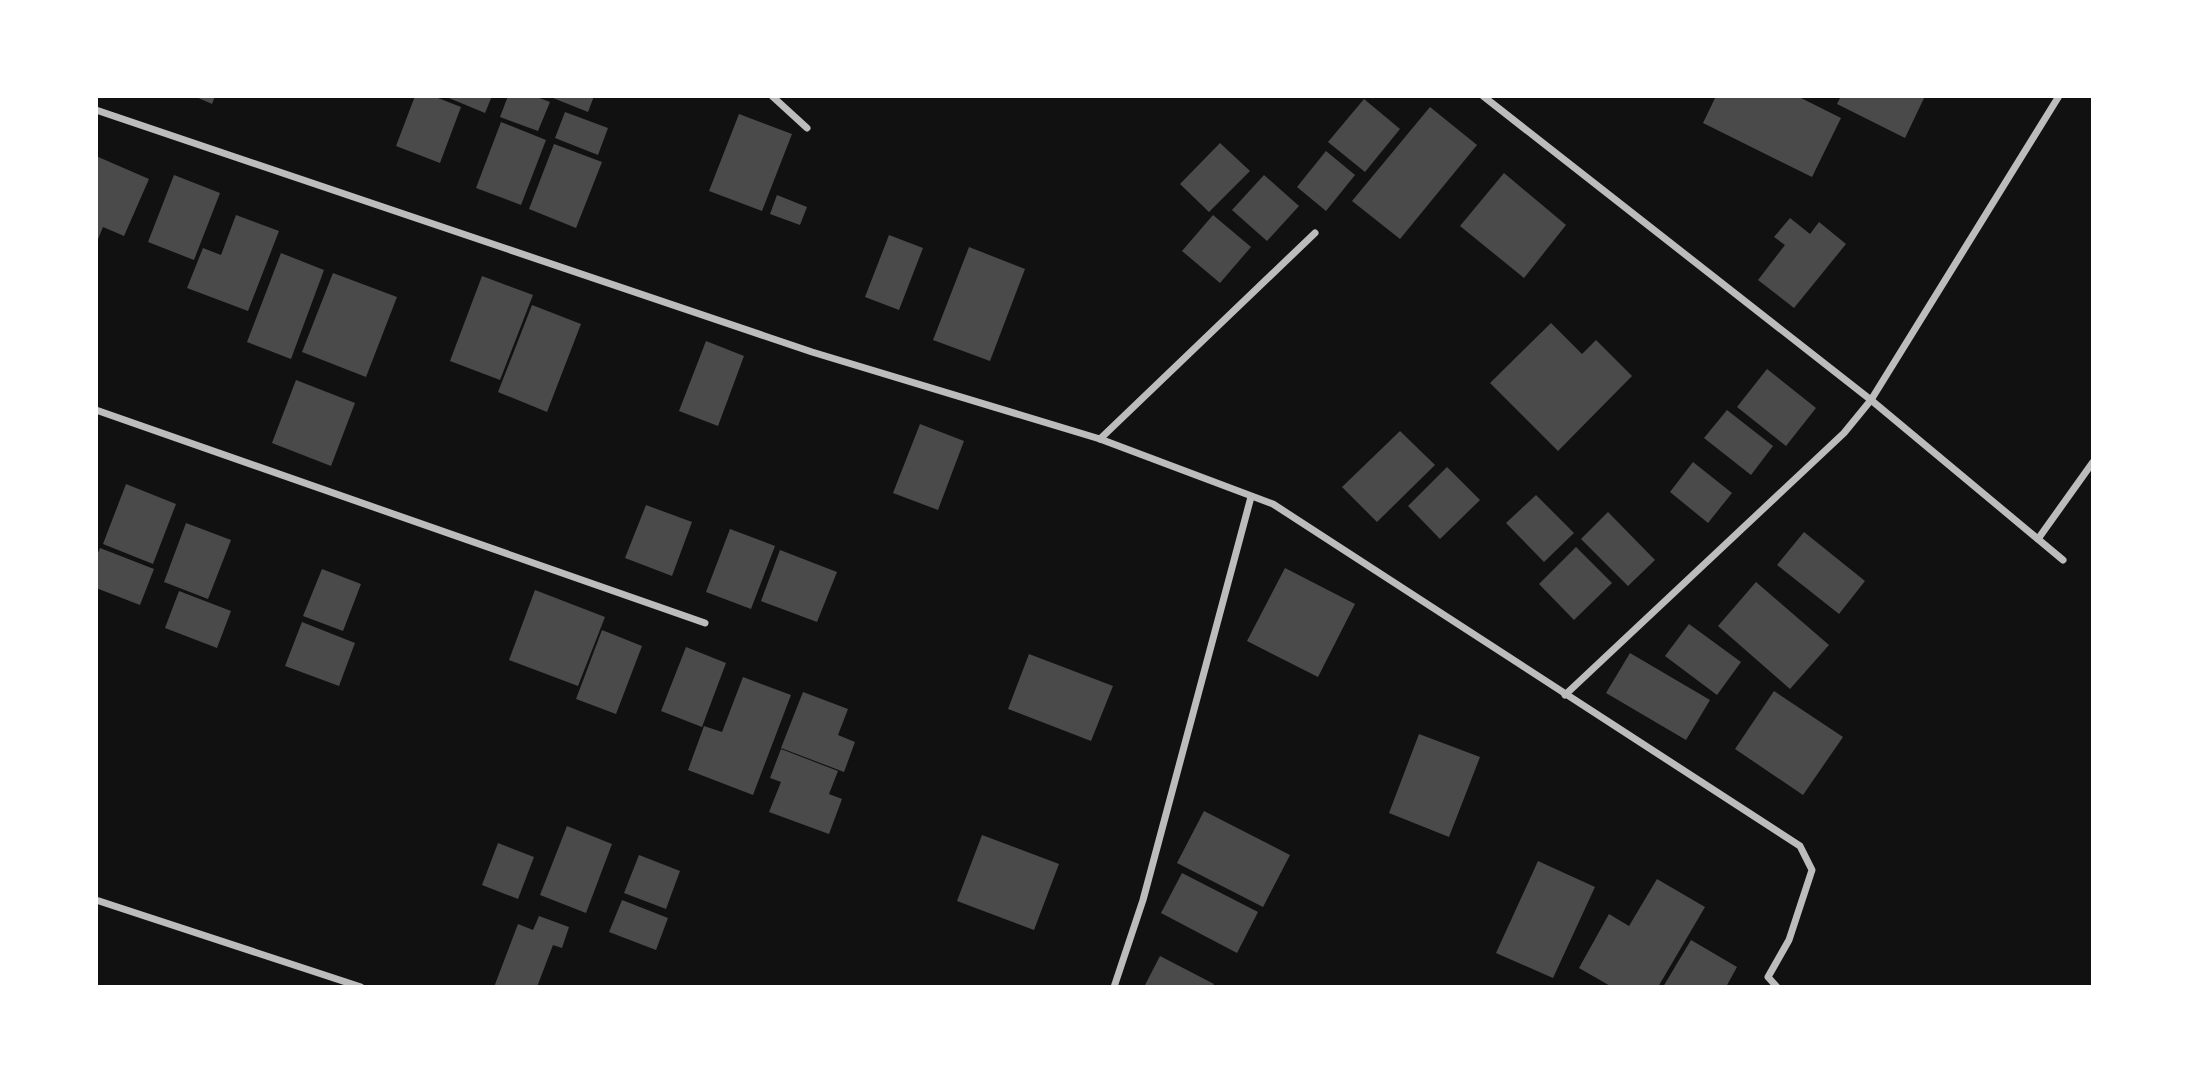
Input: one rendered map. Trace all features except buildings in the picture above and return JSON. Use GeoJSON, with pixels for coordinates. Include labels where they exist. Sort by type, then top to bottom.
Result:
{"type":"FeatureCollection","features":[{"type":"Feature","properties":{"kind":"street"},"geometry":{"type":"LineString","coordinates":[[772,96],[807,128]]}},
{"type":"Feature","properties":{"kind":"street"},"geometry":{"type":"LineString","coordinates":[[1483,96],[1871,400],[2063,560]]}},
{"type":"Feature","properties":{"kind":"street"},"geometry":{"type":"LineString","coordinates":[[1564,695],[1843,433],[1871,400],[2059,96]]}},
{"type":"Feature","properties":{"kind":"street"},"geometry":{"type":"LineString","coordinates":[[96,110],[812,352],[1100,439],[1273,504],[1800,846],[1812,870],[1789,940],[1768,977],[1777,987]]}},
{"type":"Feature","properties":{"kind":"street"},"geometry":{"type":"LineString","coordinates":[[1100,439],[1315,233]]}},
{"type":"Feature","properties":{"kind":"street"},"geometry":{"type":"LineString","coordinates":[[96,410],[705,622]]}},
{"type":"Feature","properties":{"kind":"street"},"geometry":{"type":"LineString","coordinates":[[2038,539],[2093,462]]}},
{"type":"Feature","properties":{"kind":"street"},"geometry":{"type":"LineString","coordinates":[[1114,987],[1143,900],[1251,497]]}},
{"type":"Feature","properties":{"kind":"street"},"geometry":{"type":"LineString","coordinates":[[96,900],[361,987]]}}]}
